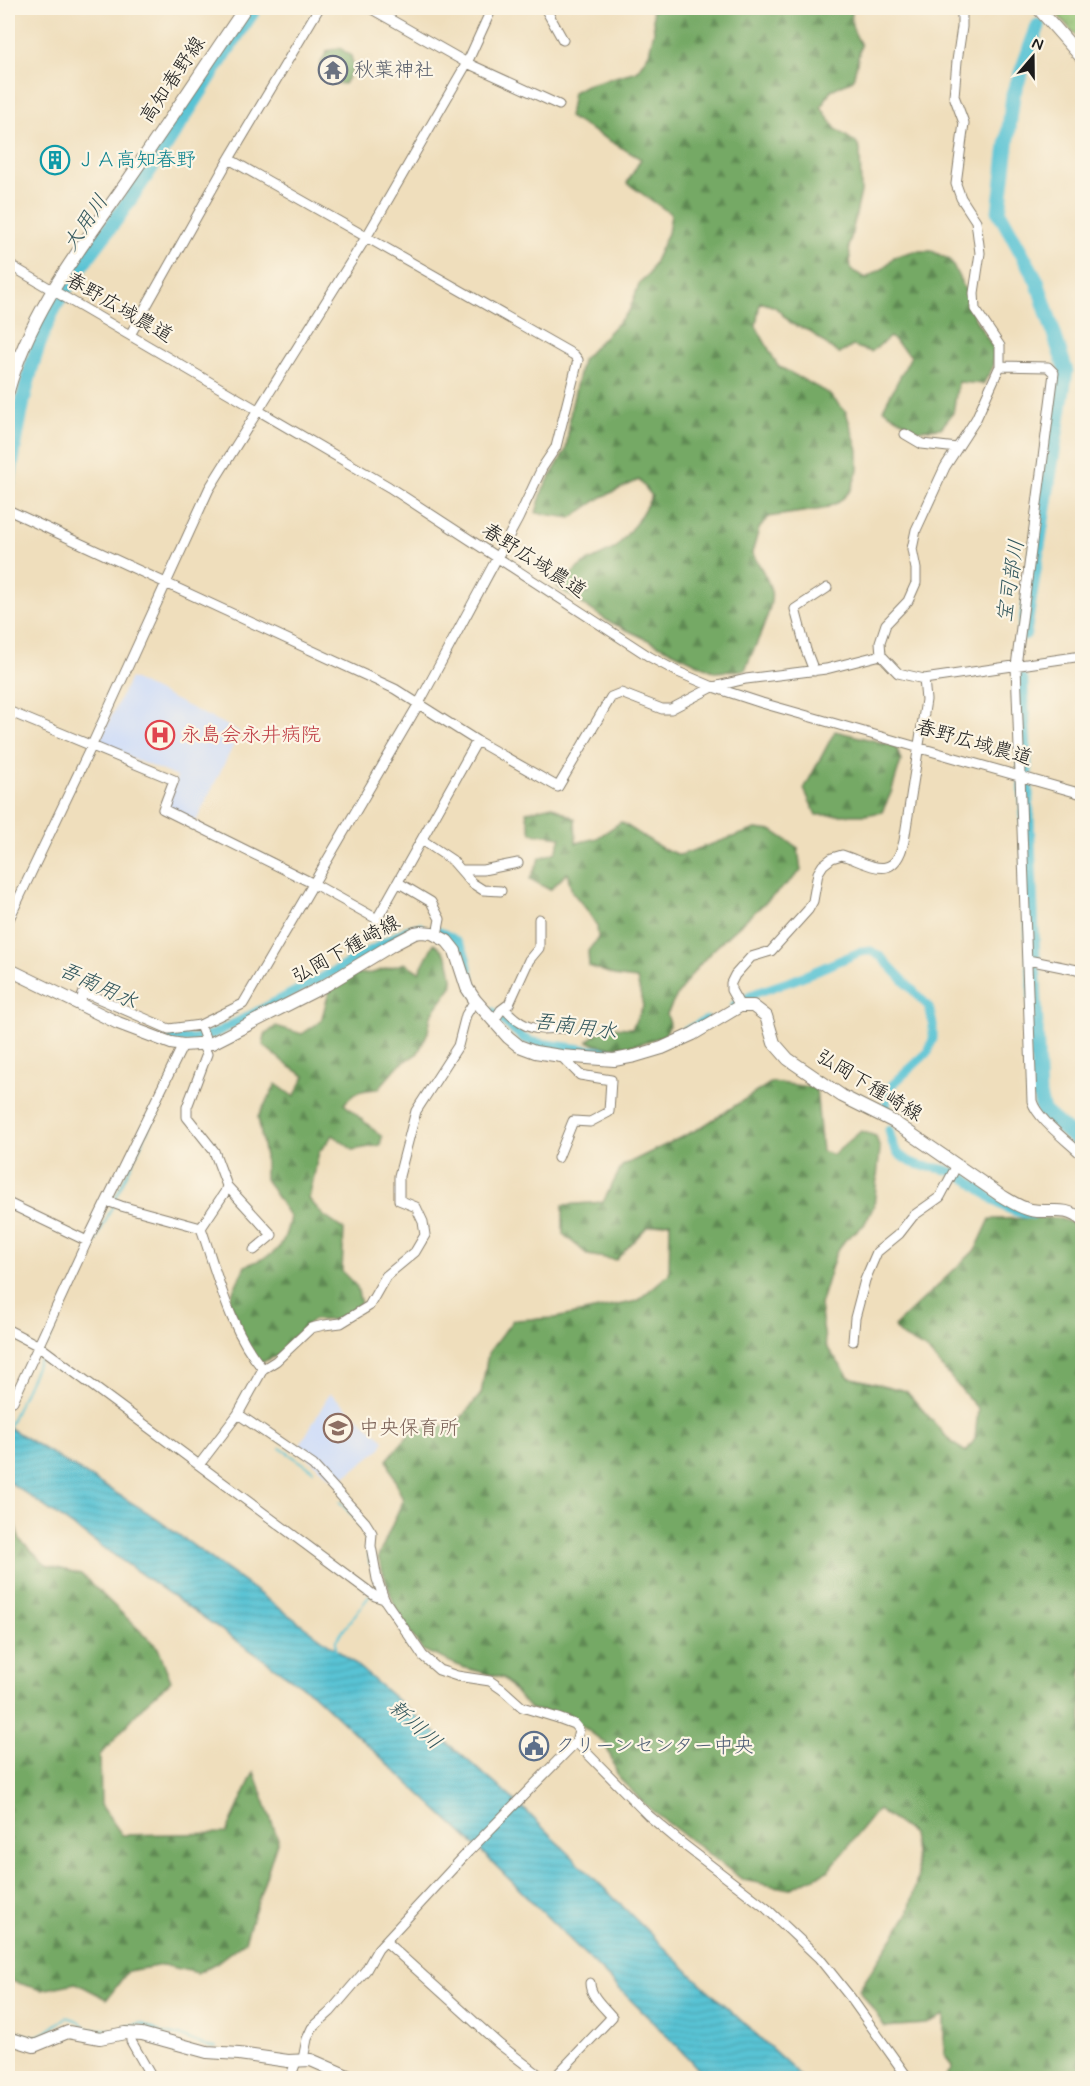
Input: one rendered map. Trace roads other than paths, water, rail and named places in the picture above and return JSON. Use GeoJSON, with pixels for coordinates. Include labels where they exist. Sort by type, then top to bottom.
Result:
{"type":"FeatureCollection","features":[{"type":"Feature","properties":{"kind":"main road","name":"高知春野線"},"geometry":{"type":"LineString","coordinates":[[8,391],[17,359],[53,290],[78,250],[245,8]]}},
{"type":"Feature","properties":{"kind":"main road"},"geometry":{"type":"LineString","coordinates":[[1038,8],[1083,58]]}},
{"type":"Feature","properties":{"kind":"main road"},"geometry":{"type":"LineString","coordinates":[[438,931],[455,951],[467,988],[475,1000],[499,1014],[519,1046],[535,1052],[614,1060],[635,1056],[662,1048],[693,1034],[737,1002]]}},
{"type":"Feature","properties":{"kind":"main road","name":"弘岡下種崎線"},"geometry":{"type":"LineString","coordinates":[[198,1043],[212,1043],[326,985],[410,936],[421,932],[438,931]]}},
{"type":"Feature","properties":{"kind":"main road"},"geometry":{"type":"LineString","coordinates":[[8,969],[117,1023],[171,1042],[198,1043]]}},
{"type":"Feature","properties":{"kind":"main road","name":"弘岡下種崎線"},"geometry":{"type":"LineString","coordinates":[[737,1002],[753,1006],[766,1016],[774,1043],[788,1059],[842,1096],[894,1122],[954,1170],[1031,1210],[1071,1212],[1083,1220]]}},
{"type":"Feature","properties":{"kind":"main road"},"geometry":{"type":"LineString","coordinates":[[8,2038],[34,2046],[68,2032],[100,2038],[131,2033],[181,2043],[207,2052],[324,2064],[352,2079]]}},
{"type":"Feature","properties":{"kind":"street"},"geometry":{"type":"LineString","coordinates":[[130,335],[319,8]]}},
{"type":"Feature","properties":{"kind":"street"},"geometry":{"type":"LineString","coordinates":[[370,8],[467,63],[559,105]]}},
{"type":"Feature","properties":{"kind":"street"},"geometry":{"type":"LineString","coordinates":[[8,921],[167,584],[208,489],[367,236],[467,63],[492,8]]}},
{"type":"Feature","properties":{"kind":"street"},"geometry":{"type":"LineString","coordinates":[[545,8],[563,40]]}},
{"type":"Feature","properties":{"kind":"street"},"geometry":{"type":"LineString","coordinates":[[962,8],[963,27],[954,96],[964,123],[956,184],[961,198],[976,221],[980,253],[974,293],[975,309],[1000,346],[1000,366],[976,419],[945,466],[916,531],[912,549],[916,583],[908,601],[886,624],[880,642],[882,656],[898,673],[924,679],[1083,656]]}},
{"type":"Feature","properties":{"kind":"street"},"geometry":{"type":"LineString","coordinates":[[79,1004],[84,992],[169,1029],[201,1026],[243,1004],[315,884],[501,560],[542,468],[556,447],[578,360],[574,355],[230,159]]}},
{"type":"Feature","properties":{"kind":"street","name":"春野広域農道"},"geometry":{"type":"LineString","coordinates":[[8,264],[388,487],[650,657],[678,672],[713,687],[762,703],[1083,794]]}},
{"type":"Feature","properties":{"kind":"street"},"geometry":{"type":"LineString","coordinates":[[1000,366],[1048,367],[1054,373],[1016,666],[1032,1103],[1041,1116],[1083,1155]]}},
{"type":"Feature","properties":{"kind":"street"},"geometry":{"type":"LineString","coordinates":[[905,434],[922,444],[957,448]]}},
{"type":"Feature","properties":{"kind":"street"},"geometry":{"type":"LineString","coordinates":[[11,512],[395,689],[477,741],[558,787],[611,697],[621,693],[662,709],[671,709],[713,687],[882,656]]}},
{"type":"Feature","properties":{"kind":"street"},"geometry":{"type":"LineString","coordinates":[[814,670],[795,609],[827,588]]}},
{"type":"Feature","properties":{"kind":"street"},"geometry":{"type":"LineString","coordinates":[[737,1002],[731,983],[735,975],[752,957],[771,951],[808,910],[813,901],[818,873],[823,865],[832,858],[842,855],[876,868],[892,864],[899,858],[904,841],[926,700],[924,679]]}},
{"type":"Feature","properties":{"kind":"street"},"geometry":{"type":"LineString","coordinates":[[8,711],[174,780],[163,809],[315,884],[377,920],[477,741]]}},
{"type":"Feature","properties":{"kind":"street"},"geometry":{"type":"LineString","coordinates":[[423,840],[452,860],[472,883],[483,890],[501,891]]}},
{"type":"Feature","properties":{"kind":"street"},"geometry":{"type":"LineString","coordinates":[[461,870],[483,870],[518,863]]}},
{"type":"Feature","properties":{"kind":"street"},"geometry":{"type":"LineString","coordinates":[[399,884],[430,902],[440,919],[438,931]]}},
{"type":"Feature","properties":{"kind":"street"},"geometry":{"type":"LineString","coordinates":[[539,919],[539,948],[529,960],[509,1004],[499,1014],[532,1028],[546,1029],[555,1026],[568,1029]]}},
{"type":"Feature","properties":{"kind":"street"},"geometry":{"type":"LineString","coordinates":[[1028,960],[1083,971]]}},
{"type":"Feature","properties":{"kind":"street"},"geometry":{"type":"LineString","coordinates":[[199,1465],[238,1414],[263,1369],[294,1347],[311,1328],[324,1324],[341,1323],[369,1306],[386,1276],[415,1252],[424,1234],[423,1222],[416,1207],[399,1200],[399,1176],[416,1111],[458,1046],[466,1015],[475,1000]]}},
{"type":"Feature","properties":{"kind":"street"},"geometry":{"type":"LineString","coordinates":[[13,1401],[107,1201],[198,1043],[201,1026]]}},
{"type":"Feature","properties":{"kind":"street"},"geometry":{"type":"LineString","coordinates":[[198,1043],[207,1054],[187,1107],[187,1117],[214,1151],[227,1186],[272,1235],[254,1250]]}},
{"type":"Feature","properties":{"kind":"street"},"geometry":{"type":"LineString","coordinates":[[558,1158],[573,1121],[590,1122],[609,1112],[611,1080],[580,1075],[561,1056]]}},
{"type":"Feature","properties":{"kind":"street"},"geometry":{"type":"LineString","coordinates":[[853,1341],[855,1318],[865,1280],[877,1252],[898,1234],[913,1216],[940,1197],[954,1170]]}},
{"type":"Feature","properties":{"kind":"street"},"geometry":{"type":"LineString","coordinates":[[201,1228],[227,1186]]}},
{"type":"Feature","properties":{"kind":"street"},"geometry":{"type":"LineString","coordinates":[[107,1201],[201,1228]]}},
{"type":"Feature","properties":{"kind":"street"},"geometry":{"type":"LineString","coordinates":[[8,1203],[87,1241]]}},
{"type":"Feature","properties":{"kind":"street"},"geometry":{"type":"LineString","coordinates":[[201,1228],[238,1332],[251,1355],[263,1369]]}},
{"type":"Feature","properties":{"kind":"street"},"geometry":{"type":"LineString","coordinates":[[8,1330],[39,1346],[375,1596],[384,1599]]}},
{"type":"Feature","properties":{"kind":"street"},"geometry":{"type":"LineString","coordinates":[[238,1414],[313,1465],[365,1522],[372,1533],[371,1546],[377,1579],[384,1599],[423,1656],[439,1670],[457,1676],[490,1681],[522,1707],[574,1724],[579,1730],[576,1742],[468,1852],[378,1949],[366,1970],[330,2012],[312,2028],[290,2079]]}},
{"type":"Feature","properties":{"kind":"street"},"geometry":{"type":"LineString","coordinates":[[576,1742],[648,1815],[766,1908],[819,1958],[851,1998],[908,2079]]}},
{"type":"Feature","properties":{"kind":"street"},"geometry":{"type":"LineString","coordinates":[[386,1942],[499,2044],[543,2079]]}},
{"type":"Feature","properties":{"kind":"street"},"geometry":{"type":"LineString","coordinates":[[554,2079],[612,2017],[595,1996],[590,1983]]}},
{"type":"Feature","properties":{"kind":"street"},"geometry":{"type":"LineString","coordinates":[[131,2033],[131,2041],[153,2079]]}},
{"type":"Feature","properties":{"kind":"water","name":"新川川"},"geometry":{"type":"Polygon","coordinates":[[[8,1427],[147,1512],[348,1658],[521,1806],[697,1980],[801,2078],[707,2078],[480,1850],[313,1694],[8,1481],[8,1427]]]}},
{"type":"Feature","properties":{"kind":"waterway","name":"大用川"},"geometry":{"type":"LineString","coordinates":[[8,484],[29,376],[51,314],[77,271],[143,181],[255,8]]}},
{"type":"Feature","properties":{"kind":"waterway","name":"宝司部川"},"geometry":{"type":"LineString","coordinates":[[1024,633],[1066,371],[1037,281],[999,212],[1013,95],[1038,26]]}},
{"type":"Feature","properties":{"kind":"waterway","name":"宝司部川"},"geometry":{"type":"LineString","coordinates":[[1021,680],[1039,1095],[1043,1111],[1082,1145]]}},
{"type":"Feature","properties":{"kind":"waterway","name":"吾南用水"},"geometry":{"type":"LineString","coordinates":[[171,1038],[191,1039],[214,1034],[407,930],[420,927]]}},
{"type":"Feature","properties":{"kind":"waterway","name":"吾南用水"},"geometry":{"type":"LineString","coordinates":[[434,930],[446,934],[460,946],[467,961],[474,991]]}},
{"type":"Feature","properties":{"kind":"waterway","name":"吾南用水"},"geometry":{"type":"LineString","coordinates":[[735,1005],[756,993],[794,980],[860,952],[871,951],[881,957],[929,1007],[933,1024],[933,1039],[928,1052],[891,1086],[886,1113]]}},
{"type":"Feature","properties":{"kind":"waterway","name":"吾南用水"},"geometry":{"type":"LineString","coordinates":[[493,1012],[523,1038],[533,1042],[617,1054],[626,1052]]}},
{"type":"Feature","properties":{"kind":"waterway","name":"吾南用水"},"geometry":{"type":"LineString","coordinates":[[674,1037],[707,1020]]}},
{"type":"Feature","properties":{"kind":"waterway"},"geometry":{"type":"LineString","coordinates":[[115,1199],[186,1050]]}},
{"type":"Feature","properties":{"kind":"waterway","name":"吾南用水"},"geometry":{"type":"LineString","coordinates":[[889,1130],[896,1150],[907,1160],[952,1172],[963,1177],[997,1203],[1019,1213],[1033,1215]]}},
{"type":"Feature","properties":{"kind":"waterway"},"geometry":{"type":"LineString","coordinates":[[46,1346],[113,1205]]}},
{"type":"Feature","properties":{"kind":"waterway"},"geometry":{"type":"LineString","coordinates":[[8,1428],[42,1354]]}},
{"type":"Feature","properties":{"kind":"waterway"},"geometry":{"type":"LineString","coordinates":[[280,1448],[313,1470]]}},
{"type":"Feature","properties":{"kind":"waterway"},"geometry":{"type":"LineString","coordinates":[[340,1502],[365,1529],[370,1564]]}},
{"type":"Feature","properties":{"kind":"waterway"},"geometry":{"type":"LineString","coordinates":[[336,1652],[336,1640],[370,1595]]}},
{"type":"Feature","properties":{"kind":"waterway"},"geometry":{"type":"LineString","coordinates":[[8,2028],[27,2036],[39,2035],[67,2017],[89,2029],[114,2030]]}},
{"type":"Feature","properties":{"kind":"waterway"},"geometry":{"type":"LineString","coordinates":[[125,2027],[141,2023],[162,2033],[181,2036],[216,2047]]}},
{"type":"Feature","properties":{"kind":"place","name":"秋葉神社"},"geometry":{"type":"Point","coordinates":[333,70]}},
{"type":"Feature","properties":{"kind":"place","name":"ＪＡ高知春野"},"geometry":{"type":"Point","coordinates":[55,160]}},
{"type":"Feature","properties":{"kind":"place","name":"永島会永井病院"},"geometry":{"type":"Point","coordinates":[160,735]}},
{"type":"Feature","properties":{"kind":"place","name":"中央保育所"},"geometry":{"type":"Point","coordinates":[338,1428]}},
{"type":"Feature","properties":{"kind":"place","name":"クリーンセンター中央"},"geometry":{"type":"Point","coordinates":[534,1746]}}]}
